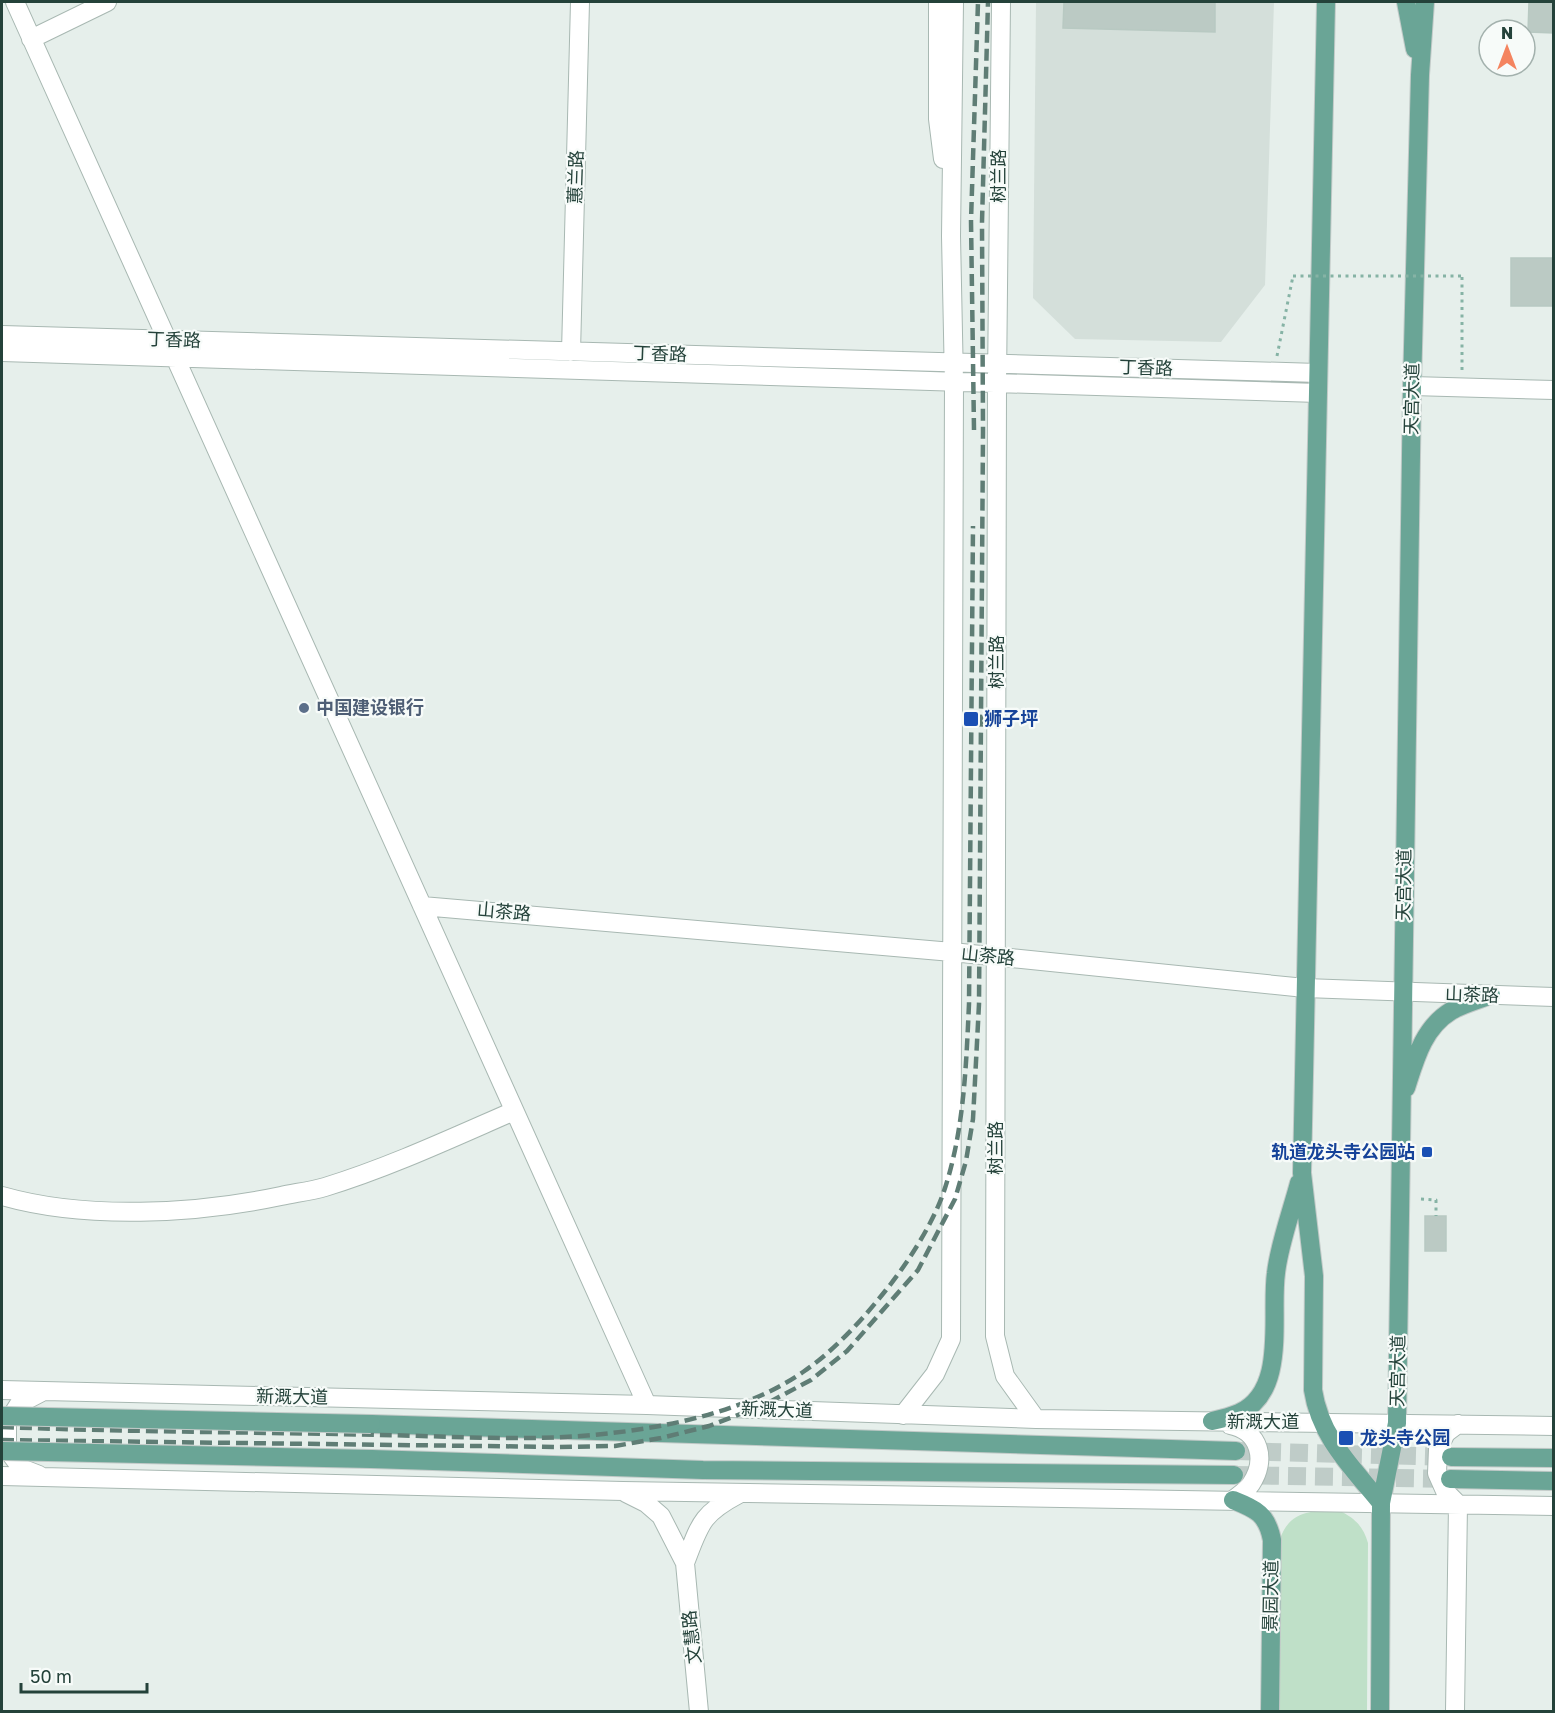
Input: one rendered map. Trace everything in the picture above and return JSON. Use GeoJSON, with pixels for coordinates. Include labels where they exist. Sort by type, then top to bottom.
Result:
{"type":"FeatureCollection","features":[{"type":"Feature","properties":{"kind":"main road"},"geometry":{"type":"LineString","coordinates":[[1326,2],[1302,1173],[1314,1276],[1313,1390],[1321,1422],[1336,1447],[1381,1503],[1380,1712]]}},
{"type":"Feature","properties":{"kind":"main road"},"geometry":{"type":"LineString","coordinates":[[1406,2],[1420,75]]}},
{"type":"Feature","properties":{"kind":"main road","name":"天宫大道"},"geometry":{"type":"LineString","coordinates":[[1381,1503],[1397,1423],[1412,386],[1420,75],[1425,2]]}},
{"type":"Feature","properties":{"kind":"main road"},"geometry":{"type":"LineString","coordinates":[[1401,1104],[1419,1049],[1431,1030],[1449,1012],[1491,995]]}},
{"type":"Feature","properties":{"kind":"main road"},"geometry":{"type":"LineString","coordinates":[[1212,1421],[1240,1413],[1251,1405],[1261,1393],[1268,1379],[1273,1350],[1276,1272],[1302,1173]]}},
{"type":"Feature","properties":{"kind":"main road","name":"新溉大道"},"geometry":{"type":"LineString","coordinates":[[2,1416],[371,1424],[1236,1451]]}},
{"type":"Feature","properties":{"kind":"main road"},"geometry":{"type":"LineString","coordinates":[[2,1451],[371,1459],[703,1470],[1234,1475]]}},
{"type":"Feature","properties":{"kind":"main road"},"geometry":{"type":"LineString","coordinates":[[1451,1457],[1554,1458]]}},
{"type":"Feature","properties":{"kind":"main road"},"geometry":{"type":"LineString","coordinates":[[1449,1479],[1554,1481]]}},
{"type":"Feature","properties":{"kind":"main road","name":"景园大道"},"geometry":{"type":"LineString","coordinates":[[1233,1500],[1253,1508],[1263,1517],[1269,1527],[1272,1540],[1270,1712]]}},
{"type":"Feature","properties":{"kind":"street"},"geometry":{"type":"LineString","coordinates":[[15,2],[647,1405]]}},
{"type":"Feature","properties":{"kind":"street"},"geometry":{"type":"LineString","coordinates":[[31,39],[107,2]]}},
{"type":"Feature","properties":{"kind":"street","name":"蕙兰路"},"geometry":{"type":"LineString","coordinates":[[571,351],[580,2]]}},
{"type":"Feature","properties":{"kind":"street"},"geometry":{"type":"LineString","coordinates":[[938,2],[938,119],[951,236]]}},
{"type":"Feature","properties":{"kind":"street"},"geometry":{"type":"LineString","coordinates":[[903,1415],[934,1374],[951,1339],[954,363],[951,236],[954,2]]}},
{"type":"Feature","properties":{"kind":"street","name":"树兰路"},"geometry":{"type":"LineString","coordinates":[[1000,2],[995,1336],[1005,1376],[1036,1419]]}},
{"type":"Feature","properties":{"kind":"street","name":"丁香路"},"geometry":{"type":"LineString","coordinates":[[2,335],[1318,373]]}},
{"type":"Feature","properties":{"kind":"street","name":"丁香路"},"geometry":{"type":"LineString","coordinates":[[2,352],[1318,393]]}},
{"type":"Feature","properties":{"kind":"street"},"geometry":{"type":"LineString","coordinates":[[1412,386],[1554,390]]}},
{"type":"Feature","properties":{"kind":"street","name":"山茶路"},"geometry":{"type":"LineString","coordinates":[[422,906],[952,952],[1305,988],[1554,997]]}},
{"type":"Feature","properties":{"kind":"street"},"geometry":{"type":"LineString","coordinates":[[2,1196],[17,1201],[116,1211],[185,1211],[250,1203],[323,1188],[401,1161],[514,1111]]}},
{"type":"Feature","properties":{"kind":"street","name":"新溉大道"},"geometry":{"type":"LineString","coordinates":[[2,1390],[647,1405],[1036,1419],[1554,1426]]}},
{"type":"Feature","properties":{"kind":"street"},"geometry":{"type":"LineString","coordinates":[[43,1391],[19,1404],[7,1423],[7,1449],[21,1468],[45,1477]]}},
{"type":"Feature","properties":{"kind":"street"},"geometry":{"type":"LineString","coordinates":[[1212,1421],[1240,1427],[1250,1433],[1258,1449],[1258,1470],[1250,1485],[1233,1500]]}},
{"type":"Feature","properties":{"kind":"street"},"geometry":{"type":"LineString","coordinates":[[1455,1712],[1458,1504],[1445,1491],[1437,1473],[1438,1449],[1446,1433],[1458,1424]]}},
{"type":"Feature","properties":{"kind":"street"},"geometry":{"type":"LineString","coordinates":[[2,1476],[623,1491],[1554,1506]]}},
{"type":"Feature","properties":{"kind":"street"},"geometry":{"type":"LineString","coordinates":[[623,1491],[646,1503],[661,1516],[685,1563]]}},
{"type":"Feature","properties":{"kind":"street"},"geometry":{"type":"LineString","coordinates":[[685,1563],[706,1516],[719,1505],[740,1493]]}},
{"type":"Feature","properties":{"kind":"street","name":"文慧路"},"geometry":{"type":"LineString","coordinates":[[685,1563],[699,1712]]}},
{"type":"Feature","properties":{"kind":"path"},"geometry":{"type":"LineString","coordinates":[[1274,372],[1293,276],[1462,276],[1461,388]]}},
{"type":"Feature","properties":{"kind":"path"},"geometry":{"type":"LineString","coordinates":[[1421,1199],[1436,1200],[1436,1216]]}},
{"type":"Feature","properties":{"kind":"shaded area"},"geometry":{"type":"Polygon","coordinates":[[[1036,2],[1274,2],[1265,285],[1221,342],[1075,339],[1033,298],[1036,2]]]}},
{"type":"Feature","properties":{"kind":"green space"},"geometry":{"type":"Polygon","coordinates":[[[1338,1510],[1358,1523],[1368,1543],[1367,1711],[1278,1712],[1280,1539],[1284,1529],[1296,1517],[1311,1512],[1338,1510]]]}},
{"type":"Feature","properties":{"kind":"building"},"geometry":{"type":"Polygon","coordinates":[[[1064,2],[1215,2],[1215,32],[1063,28],[1064,2]]]}},
{"type":"Feature","properties":{"kind":"building"},"geometry":{"type":"Polygon","coordinates":[[[1529,2],[1554,2],[1554,33],[1537,32],[1537,18],[1528,18],[1529,2]]]}},
{"type":"Feature","properties":{"kind":"building"},"geometry":{"type":"Polygon","coordinates":[[[1511,258],[1554,258],[1554,306],[1511,306],[1511,258]]]}},
{"type":"Feature","properties":{"kind":"building"},"geometry":{"type":"Polygon","coordinates":[[[1425,1216],[1446,1216],[1446,1251],[1425,1251],[1425,1216]]]}},
{"type":"Feature","properties":{"kind":"tunnel"},"geometry":{"type":"LineString","coordinates":[[1236,1451],[1451,1457]]}},
{"type":"Feature","properties":{"kind":"tunnel"},"geometry":{"type":"LineString","coordinates":[[1234,1475],[1450,1479]]}},
{"type":"Feature","properties":{"kind":"railway"},"geometry":{"type":"LineString","coordinates":[[974,430],[971,221],[978,2]]}},
{"type":"Feature","properties":{"kind":"railway"},"geometry":{"type":"LineString","coordinates":[[2,1440],[558,1447],[615,1446],[661,1438],[709,1426],[764,1405],[811,1380],[847,1351],[918,1270],[955,1199],[966,1161],[973,1119],[979,1004],[983,431],[982,222],[988,2]]}},
{"type":"Feature","properties":{"kind":"railway"},"geometry":{"type":"LineString","coordinates":[[2,1427],[491,1438],[548,1438],[603,1434],[681,1422],[733,1407],[781,1386],[815,1364],[837,1344],[886,1290],[926,1231],[943,1194],[960,1124],[969,1004],[973,526]]}},
{"type":"Feature","properties":{"kind":"place","name":"中国建设银行"},"geometry":{"type":"Point","coordinates":[304,708]}},
{"type":"Feature","properties":{"kind":"place","name":"狮子坪"},"geometry":{"type":"Point","coordinates":[971,719]}},
{"type":"Feature","properties":{"kind":"place","name":"轨道龙头寺公园站"},"geometry":{"type":"Point","coordinates":[1427,1152]}},
{"type":"Feature","properties":{"kind":"place","name":"龙头寺公园"},"geometry":{"type":"Point","coordinates":[1346,1438]}}]}
